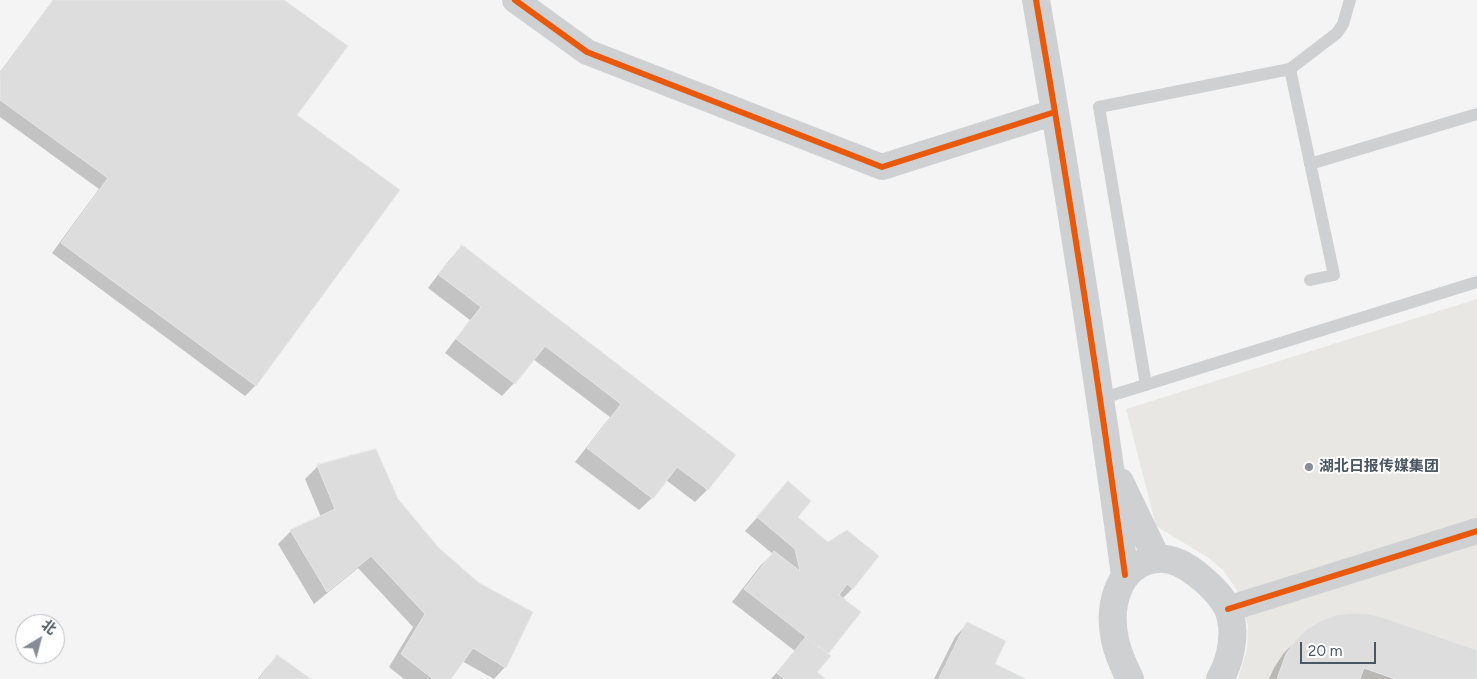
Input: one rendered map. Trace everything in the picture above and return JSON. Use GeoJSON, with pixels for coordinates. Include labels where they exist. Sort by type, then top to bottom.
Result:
{"type":"FeatureCollection","features":[{"type":"Feature","properties":{"kind":"street"},"geometry":{"type":"LineString","coordinates":[[515,0],[587,52],[882,167],[1056,112]]}},
{"type":"Feature","properties":{"kind":"street"},"geometry":{"type":"LineString","coordinates":[[1036,0],[1056,112],[1125,575]]}},
{"type":"Feature","properties":{"kind":"street"},"geometry":{"type":"LineString","coordinates":[[1109,458],[1157,559]]}},
{"type":"Feature","properties":{"kind":"street"},"geometry":{"type":"LineString","coordinates":[[1228,609],[1477,531]]}},
{"type":"Feature","properties":{"kind":"street"},"geometry":{"type":"LineString","coordinates":[[1130,679],[1119,653],[1113,625],[1114,599],[1125,575],[1136,567],[1157,559],[1168,560],[1192,570],[1215,591],[1228,609],[1231,621],[1230,653],[1226,668],[1220,679]]}},
{"type":"Feature","properties":{"kind":"lane"},"geometry":{"type":"LineString","coordinates":[[1146,385],[1099,106],[1290,69],[1337,33],[1343,24],[1350,0]]}},
{"type":"Feature","properties":{"kind":"lane"},"geometry":{"type":"LineString","coordinates":[[1290,69],[1334,275],[1310,280]]}},
{"type":"Feature","properties":{"kind":"lane"},"geometry":{"type":"LineString","coordinates":[[1310,164],[1477,114]]}},
{"type":"Feature","properties":{"kind":"lane"},"geometry":{"type":"LineString","coordinates":[[1100,399],[1477,282]]}},
{"type":"Feature","properties":{"kind":"shaded area","name":"湖北日报传媒集团"},"geometry":{"type":"Polygon","coordinates":[[[1477,299],[1477,679],[1238,679],[1247,649],[1248,626],[1237,590],[1223,570],[1207,557],[1156,526],[1126,409],[1477,299]]]}},
{"type":"Feature","properties":{"kind":"building"},"geometry":{"type":"Polygon","coordinates":[[[54,0],[284,0],[348,46],[297,115],[400,190],[256,386],[61,243],[108,178],[0,100],[0,74],[54,0]]]}},
{"type":"Feature","properties":{"kind":"building"},"geometry":{"type":"Polygon","coordinates":[[[462,245],[736,455],[708,490],[677,467],[653,499],[587,448],[621,404],[545,346],[515,384],[456,339],[481,307],[439,275],[462,245]]]}},
{"type":"Feature","properties":{"kind":"building"},"geometry":{"type":"Polygon","coordinates":[[[376,449],[398,499],[438,547],[479,583],[533,612],[506,668],[473,648],[451,679],[433,679],[401,654],[425,614],[371,556],[327,592],[290,530],[335,509],[317,465],[376,449]]]}},
{"type":"Feature","properties":{"kind":"building"},"geometry":{"type":"Polygon","coordinates":[[[788,481],[811,501],[798,517],[828,542],[847,530],[879,556],[853,589],[847,584],[839,595],[861,612],[828,654],[744,589],[774,551],[800,571],[795,549],[757,517],[788,481]]]}},
{"type":"Feature","properties":{"kind":"building"},"geometry":{"type":"Polygon","coordinates":[[[1369,614],[1384,618],[1477,650],[1477,679],[1395,679],[1364,668],[1360,679],[1277,679],[1286,654],[1307,629],[1337,615],[1369,614]]]}},
{"type":"Feature","properties":{"kind":"building"},"geometry":{"type":"Polygon","coordinates":[[[967,622],[1006,641],[995,664],[1026,679],[939,679],[967,622]]]}},
{"type":"Feature","properties":{"kind":"building"},"geometry":{"type":"Polygon","coordinates":[[[807,636],[831,656],[817,672],[826,679],[784,679],[777,673],[807,636]]]}},
{"type":"Feature","properties":{"kind":"building"},"geometry":{"type":"Polygon","coordinates":[[[277,655],[311,679],[260,679],[277,655]]]}},
{"type":"Feature","properties":{"kind":"cycle path"},"geometry":{"type":"LineString","coordinates":[[515,0],[587,52],[882,167],[1055,112]]}},
{"type":"Feature","properties":{"kind":"cycle path"},"geometry":{"type":"LineString","coordinates":[[1036,0],[1083,287],[1125,575]]}},
{"type":"Feature","properties":{"kind":"cycle path"},"geometry":{"type":"LineString","coordinates":[[1228,609],[1477,531]]}},
{"type":"Feature","properties":{"kind":"place","name":"湖北日报传媒集团"},"geometry":{"type":"Point","coordinates":[1309,467]}}]}
